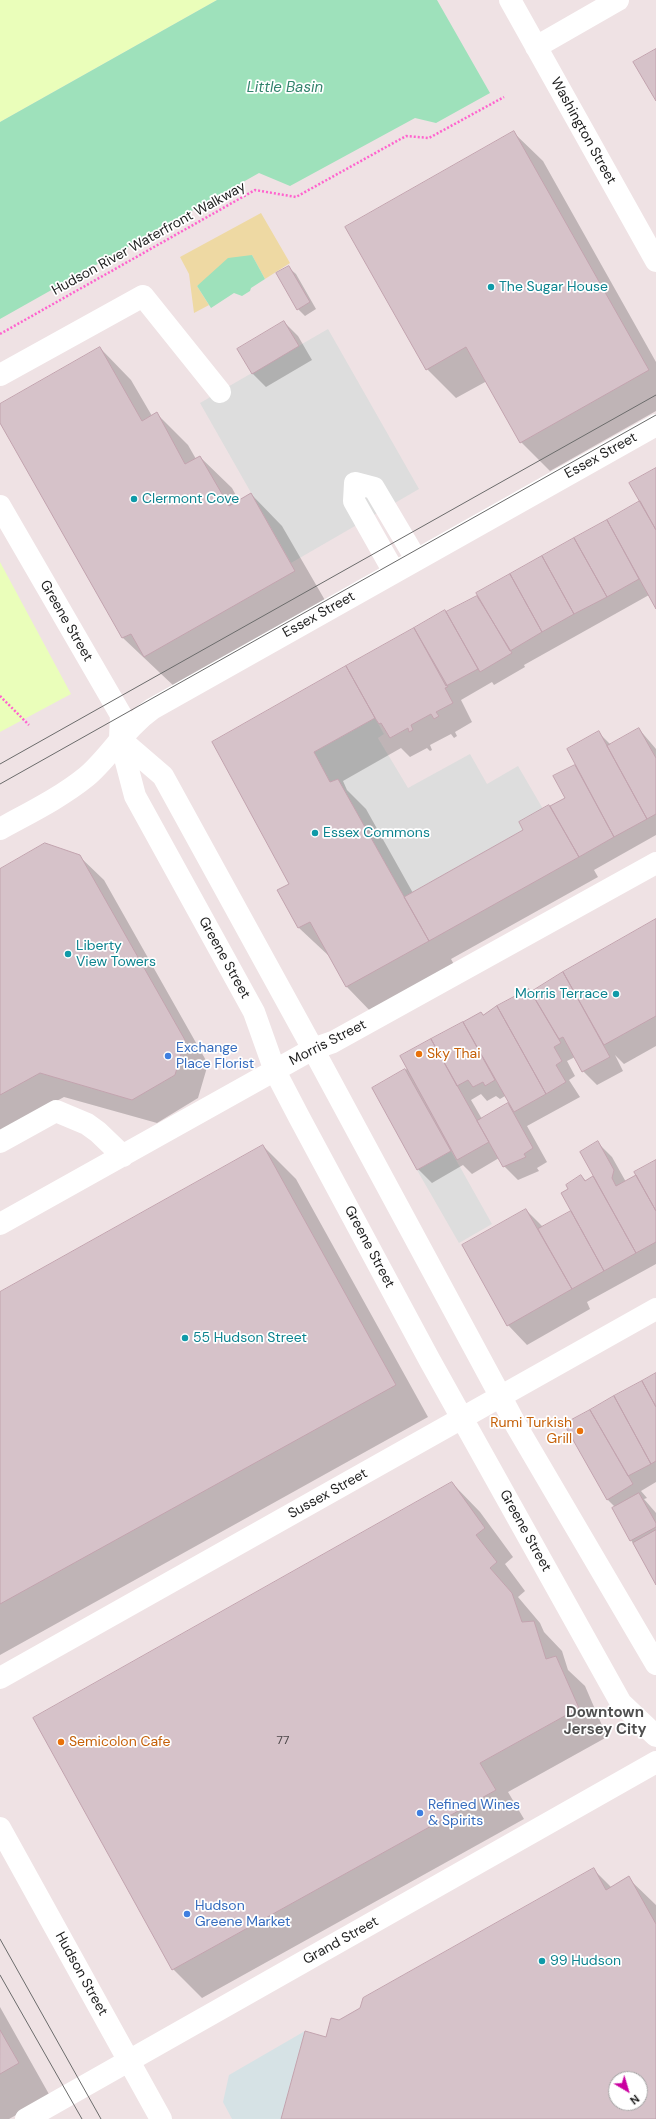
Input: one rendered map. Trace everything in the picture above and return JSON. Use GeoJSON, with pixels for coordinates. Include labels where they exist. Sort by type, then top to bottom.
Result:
{"type":"FeatureCollection","features":[{"type":"Feature","properties":{"kind":"street","name":"Washington Street"},"geometry":{"type":"LineString","coordinates":[[510,0],[656,261]]}},
{"type":"Feature","properties":{"kind":"street"},"geometry":{"type":"LineString","coordinates":[[536,47],[618,0]]}},
{"type":"Feature","properties":{"kind":"street"},"geometry":{"type":"LineString","coordinates":[[0,375],[143,296],[220,392]]}},
{"type":"Feature","properties":{"kind":"street","name":"Essex Street"},"geometry":{"type":"LineString","coordinates":[[0,829],[61,795],[87,776],[120,739],[152,709],[656,425]]}},
{"type":"Feature","properties":{"kind":"street"},"geometry":{"type":"LineString","coordinates":[[394,572],[354,501],[355,482],[374,488],[416,559]]}},
{"type":"Feature","properties":{"kind":"street","name":"Greene Street"},"geometry":{"type":"LineString","coordinates":[[0,506],[121,716],[120,739],[132,790],[254,1012],[275,1071],[462,1418],[621,1704],[656,1736]]}},
{"type":"Feature","properties":{"kind":"street"},"geometry":{"type":"LineString","coordinates":[[120,739],[163,776],[313,1049],[501,1398],[656,1664]]}},
{"type":"Feature","properties":{"kind":"street","name":"Morris Street"},"geometry":{"type":"LineString","coordinates":[[0,1224],[313,1049],[333,1042],[656,863]]}},
{"type":"Feature","properties":{"kind":"street"},"geometry":{"type":"LineString","coordinates":[[0,1142],[56,1111],[87,1124],[98,1132],[122,1156]]}},
{"type":"Feature","properties":{"kind":"street","name":"Sussex Street"},"geometry":{"type":"LineString","coordinates":[[0,1678],[462,1418],[501,1398],[656,1309]]}},
{"type":"Feature","properties":{"kind":"street","name":"Grand Street"},"geometry":{"type":"LineString","coordinates":[[26,2119],[656,1762]]}},
{"type":"Feature","properties":{"kind":"street","name":"Hudson Street"},"geometry":{"type":"LineString","coordinates":[[0,1828],[128,2061],[162,2119]]}},
{"type":"Feature","properties":{"kind":"path","name":"Hudson River Waterfront Walkway"},"geometry":{"type":"LineString","coordinates":[[0,334],[255,190],[296,197],[406,136],[429,138],[504,96]]}},
{"type":"Feature","properties":{"kind":"path"},"geometry":{"type":"LineString","coordinates":[[0,696],[29,725]]}},
{"type":"Feature","properties":{"kind":"shaded area"},"geometry":{"type":"Polygon","coordinates":[[[0,0],[217,0],[0,122],[0,0]]]}},
{"type":"Feature","properties":{"kind":"shaded area"},"geometry":{"type":"Polygon","coordinates":[[[261,213],[290,263],[265,279],[252,255],[197,286],[209,305],[194,313],[189,274],[180,257],[261,213]]]}},
{"type":"Feature","properties":{"kind":"shaded area"},"geometry":{"type":"Polygon","coordinates":[[[328,329],[419,489],[291,563],[200,403],[328,329]]]}},
{"type":"Feature","properties":{"kind":"shaded area"},"geometry":{"type":"Polygon","coordinates":[[[0,562],[71,694],[0,732],[0,562]]]}},
{"type":"Feature","properties":{"kind":"shaded area"},"geometry":{"type":"Polygon","coordinates":[[[375,718],[384,734],[378,738],[408,788],[470,754],[487,784],[518,766],[543,809],[519,822],[523,830],[404,897],[338,779],[330,782],[314,752],[375,718]]]}},
{"type":"Feature","properties":{"kind":"shaded area"},"geometry":{"type":"Polygon","coordinates":[[[451,1151],[492,1224],[459,1243],[417,1170],[451,1151]]]}},
{"type":"Feature","properties":{"kind":"shaded area"},"geometry":{"type":"Polygon","coordinates":[[[305,2031],[281,2119],[232,2119],[223,2102],[229,2075],[305,2031]]]}},
{"type":"Feature","properties":{"kind":"water","name":"Little Basin"},"geometry":{"type":"Polygon","coordinates":[[[217,0],[437,0],[490,93],[436,123],[415,118],[290,186],[259,173],[0,319],[0,122],[217,0]]]}},
{"type":"Feature","properties":{"kind":"water"},"geometry":{"type":"Polygon","coordinates":[[[252,255],[265,279],[242,296],[234,293],[211,308],[197,286],[228,258],[252,255]]]}},
{"type":"Feature","properties":{"kind":"building"},"geometry":{"type":"Polygon","coordinates":[[[656,49],[656,101],[633,62],[656,49]]]}},
{"type":"Feature","properties":{"kind":"building","name":"The Sugar House"},"geometry":{"type":"Polygon","coordinates":[[[514,131],[649,370],[520,443],[466,347],[426,370],[345,227],[514,131]]]}},
{"type":"Feature","properties":{"kind":"building"},"geometry":{"type":"Polygon","coordinates":[[[289,266],[310,302],[297,310],[276,273],[289,266]]]}},
{"type":"Feature","properties":{"kind":"building"},"geometry":{"type":"Polygon","coordinates":[[[284,321],[299,346],[252,374],[237,349],[284,321]]]}},
{"type":"Feature","properties":{"kind":"building","name":"Clermont Cove"},"geometry":{"type":"Polygon","coordinates":[[[100,347],[142,421],[157,412],[185,464],[200,456],[229,506],[251,493],[295,571],[144,657],[131,634],[122,638],[0,423],[0,404],[100,347]]]}},
{"type":"Feature","properties":{"kind":"building"},"geometry":{"type":"Polygon","coordinates":[[[656,468],[656,530],[629,483],[656,468]]]}},
{"type":"Feature","properties":{"kind":"building"},"geometry":{"type":"Polygon","coordinates":[[[640,501],[656,530],[656,609],[607,520],[640,501]]]}},
{"type":"Feature","properties":{"kind":"building"},"geometry":{"type":"Polygon","coordinates":[[[607,520],[639,579],[607,597],[574,538],[607,520]]]}},
{"type":"Feature","properties":{"kind":"building"},"geometry":{"type":"Polygon","coordinates":[[[574,538],[607,597],[574,614],[542,556],[574,538]]]}},
{"type":"Feature","properties":{"kind":"building"},"geometry":{"type":"Polygon","coordinates":[[[542,556],[574,614],[542,632],[510,574],[542,556]]]}},
{"type":"Feature","properties":{"kind":"building"},"geometry":{"type":"Polygon","coordinates":[[[510,574],[542,632],[510,651],[476,593],[510,574]]]}},
{"type":"Feature","properties":{"kind":"building"},"geometry":{"type":"Polygon","coordinates":[[[477,596],[512,653],[480,672],[446,612],[477,596]]]}},
{"type":"Feature","properties":{"kind":"building"},"geometry":{"type":"Polygon","coordinates":[[[445,610],[478,669],[446,686],[414,628],[445,610]]]}},
{"type":"Feature","properties":{"kind":"building"},"geometry":{"type":"Polygon","coordinates":[[[414,628],[448,687],[445,688],[453,703],[436,712],[439,716],[434,719],[431,714],[411,725],[413,730],[409,732],[408,728],[390,738],[381,723],[379,724],[375,718],[346,666],[414,628]]]}},
{"type":"Feature","properties":{"kind":"building","name":"Essex Commons"},"geometry":{"type":"Polygon","coordinates":[[[346,666],[375,718],[314,752],[330,782],[338,779],[429,941],[346,987],[310,922],[298,928],[277,890],[289,884],[212,742],[346,666]]]}},
{"type":"Feature","properties":{"kind":"building"},"geometry":{"type":"Polygon","coordinates":[[[639,728],[656,758],[656,814],[647,819],[607,746],[639,728]]]}},
{"type":"Feature","properties":{"kind":"building"},"geometry":{"type":"Polygon","coordinates":[[[599,731],[647,819],[614,837],[567,749],[599,731]]]}},
{"type":"Feature","properties":{"kind":"building"},"geometry":{"type":"Polygon","coordinates":[[[575,765],[614,837],[579,857],[550,806],[565,798],[553,776],[575,765]]]}},
{"type":"Feature","properties":{"kind":"building"},"geometry":{"type":"Polygon","coordinates":[[[549,805],[579,857],[429,941],[404,897],[523,830],[519,822],[549,805]]]}},
{"type":"Feature","properties":{"kind":"building","name":"Liberty View Towers"},"geometry":{"type":"Polygon","coordinates":[[[45,843],[80,855],[185,1040],[175,1075],[132,1100],[40,1073],[0,1095],[0,869],[45,843]]]}},
{"type":"Feature","properties":{"kind":"building","name":"Morris Terrace"},"geometry":{"type":"Polygon","coordinates":[[[656,919],[656,1016],[604,1045],[563,972],[656,919]]]}},
{"type":"Feature","properties":{"kind":"building"},"geometry":{"type":"Polygon","coordinates":[[[563,972],[610,1057],[582,1072],[563,1037],[559,1039],[531,992],[563,972]]]}},
{"type":"Feature","properties":{"kind":"building"},"geometry":{"type":"Polygon","coordinates":[[[529,989],[561,1043],[554,1047],[562,1061],[556,1065],[566,1082],[546,1094],[497,1006],[529,989]]]}},
{"type":"Feature","properties":{"kind":"building"},"geometry":{"type":"Polygon","coordinates":[[[497,1006],[546,1094],[514,1112],[463,1022],[481,1012],[483,1015],[497,1006]]]}},
{"type":"Feature","properties":{"kind":"building"},"geometry":{"type":"Polygon","coordinates":[[[463,1022],[495,1080],[485,1086],[483,1082],[473,1087],[468,1080],[457,1086],[431,1039],[463,1022]]]}},
{"type":"Feature","properties":{"kind":"building"},"geometry":{"type":"Polygon","coordinates":[[[431,1039],[489,1142],[457,1160],[400,1056],[431,1039]]]}},
{"type":"Feature","properties":{"kind":"building"},"geometry":{"type":"Polygon","coordinates":[[[405,1069],[451,1151],[417,1170],[372,1088],[405,1069]]]}},
{"type":"Feature","properties":{"kind":"building"},"geometry":{"type":"Polygon","coordinates":[[[508,1103],[533,1148],[524,1154],[526,1157],[503,1167],[477,1121],[508,1103]]]}},
{"type":"Feature","properties":{"kind":"building"},"geometry":{"type":"Polygon","coordinates":[[[598,1141],[614,1170],[612,1178],[616,1186],[636,1175],[656,1211],[656,1242],[636,1253],[580,1152],[598,1141]]]}},
{"type":"Feature","properties":{"kind":"building","name":"55 Hudson Street"},"geometry":{"type":"Polygon","coordinates":[[[263,1145],[396,1385],[0,1604],[0,1292],[263,1145]]]}},
{"type":"Feature","properties":{"kind":"building"},"geometry":{"type":"Polygon","coordinates":[[[656,1160],[656,1211],[634,1172],[656,1160]]]}},
{"type":"Feature","properties":{"kind":"building"},"geometry":{"type":"Polygon","coordinates":[[[581,1175],[585,1181],[593,1176],[636,1253],[604,1271],[561,1193],[568,1189],[566,1185],[581,1175]]]}},
{"type":"Feature","properties":{"kind":"building"},"geometry":{"type":"Polygon","coordinates":[[[526,1209],[572,1289],[507,1326],[462,1245],[526,1209]]]}},
{"type":"Feature","properties":{"kind":"building"},"geometry":{"type":"Polygon","coordinates":[[[571,1211],[604,1271],[572,1289],[538,1229],[571,1211]]]}},
{"type":"Feature","properties":{"kind":"building"},"geometry":{"type":"Polygon","coordinates":[[[656,1373],[656,1407],[642,1381],[656,1373]]]}},
{"type":"Feature","properties":{"kind":"building"},"geometry":{"type":"Polygon","coordinates":[[[642,1381],[656,1407],[656,1461],[651,1464],[614,1396],[642,1381]]]}},
{"type":"Feature","properties":{"kind":"building"},"geometry":{"type":"Polygon","coordinates":[[[614,1396],[651,1464],[628,1476],[590,1410],[614,1396]]]}},
{"type":"Feature","properties":{"kind":"building"},"geometry":{"type":"Polygon","coordinates":[[[590,1410],[633,1484],[607,1500],[564,1424],[590,1410]]]}},
{"type":"Feature","properties":{"kind":"building"},"geometry":{"type":"Polygon","coordinates":[[[452,1482],[485,1528],[476,1535],[497,1562],[490,1568],[512,1593],[522,1622],[534,1621],[546,1659],[556,1656],[579,1708],[480,1763],[496,1790],[172,1970],[33,1718],[452,1482]]]}},
{"type":"Feature","properties":{"kind":"building"},"geometry":{"type":"Polygon","coordinates":[[[639,1493],[656,1523],[656,1527],[630,1541],[612,1508],[639,1493]]]}},
{"type":"Feature","properties":{"kind":"building"},"geometry":{"type":"Polygon","coordinates":[[[656,1530],[656,1585],[633,1543],[656,1530]]]}},
{"type":"Feature","properties":{"kind":"building","name":"99 Hudson"},"geometry":{"type":"Polygon","coordinates":[[[594,1868],[606,1890],[629,1876],[656,1924],[656,2119],[281,2119],[305,2031],[326,2037],[331,2018],[339,2020],[360,2008],[363,1998],[594,1868]]]}},
{"type":"Feature","properties":{"kind":"building"},"geometry":{"type":"Polygon","coordinates":[[[0,2030],[19,2063],[0,2074],[0,2030]]]}},
{"type":"Feature","properties":{"kind":"tram line"},"geometry":{"type":"LineString","coordinates":[[0,764],[656,395]]}},
{"type":"Feature","properties":{"kind":"tram line"},"geometry":{"type":"LineString","coordinates":[[0,784],[656,415]]}},
{"type":"Feature","properties":{"kind":"tram line"},"geometry":{"type":"LineString","coordinates":[[0,1939],[101,2119]]}},
{"type":"Feature","properties":{"kind":"tram line"},"geometry":{"type":"LineString","coordinates":[[0,1975],[82,2119]]}},
{"type":"Feature","properties":{"kind":"place","name":"The Sugar House"},"geometry":{"type":"Point","coordinates":[491,287]}},
{"type":"Feature","properties":{"kind":"place","name":"Clermont Cove"},"geometry":{"type":"Point","coordinates":[134,499]}},
{"type":"Feature","properties":{"kind":"place","name":"Essex Commons"},"geometry":{"type":"Point","coordinates":[315,833]}},
{"type":"Feature","properties":{"kind":"place","name":"Liberty View Towers"},"geometry":{"type":"Point","coordinates":[68,954]}},
{"type":"Feature","properties":{"kind":"place","name":"Morris Terrace"},"geometry":{"type":"Point","coordinates":[616,994]}},
{"type":"Feature","properties":{"kind":"place","name":"Sky Thai"},"geometry":{"type":"Point","coordinates":[419,1054]}},
{"type":"Feature","properties":{"kind":"place","name":"Exchange Place Florist"},"geometry":{"type":"Point","coordinates":[168,1056]}},
{"type":"Feature","properties":{"kind":"place","name":"55 Hudson Street"},"geometry":{"type":"Point","coordinates":[185,1338]}},
{"type":"Feature","properties":{"kind":"place","name":"Rumi Turkish Grill"},"geometry":{"type":"Point","coordinates":[580,1431]}},
{"type":"Feature","properties":{"kind":"place","name":"Semicolon Cafe"},"geometry":{"type":"Point","coordinates":[61,1742]}},
{"type":"Feature","properties":{"kind":"place","name":"Refined Wines & Spirits"},"geometry":{"type":"Point","coordinates":[420,1813]}},
{"type":"Feature","properties":{"kind":"place","name":"Hudson Greene Market"},"geometry":{"type":"Point","coordinates":[187,1914]}},
{"type":"Feature","properties":{"kind":"place","name":"99 Hudson"},"geometry":{"type":"Point","coordinates":[542,1961]}},
{"type":"Feature","properties":{"kind":"district","name":"Downtown Jersey City"},"geometry":{"type":"Point","coordinates":[605,1722]}}]}
